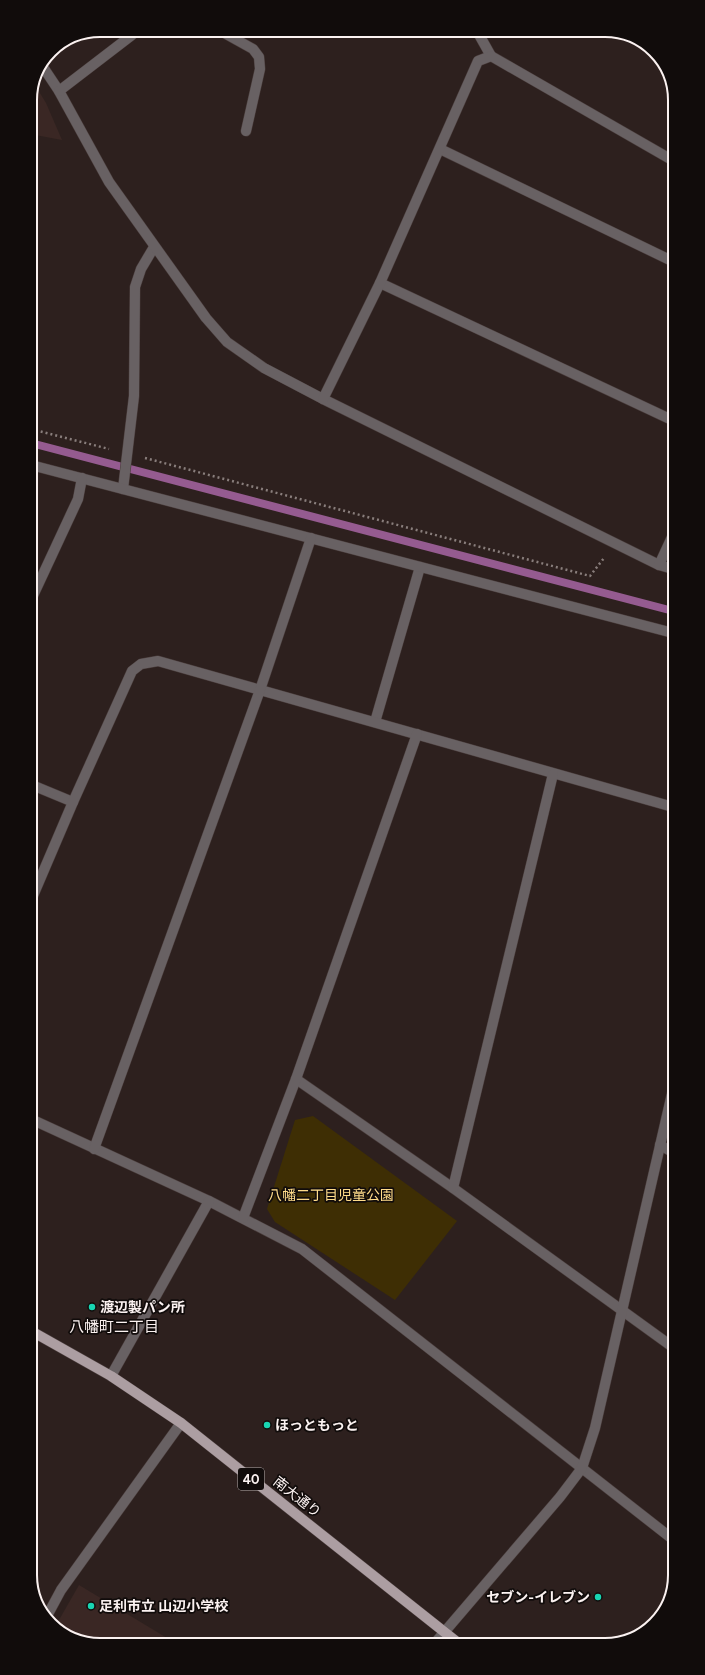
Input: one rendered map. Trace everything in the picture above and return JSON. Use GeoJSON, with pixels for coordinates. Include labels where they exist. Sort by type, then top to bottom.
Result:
{"type":"FeatureCollection","features":[{"type":"Feature","properties":{"kind":"main road","name":"南大通り"},"geometry":{"type":"LineString","coordinates":[[37,1334],[111,1376],[181,1423],[451,1638]]}},
{"type":"Feature","properties":{"kind":"street"},"geometry":{"type":"LineString","coordinates":[[59,91],[129,37]]}},
{"type":"Feature","properties":{"kind":"street"},"geometry":{"type":"LineString","coordinates":[[231,37],[253,49],[259,57],[260,69],[246,131]]}},
{"type":"Feature","properties":{"kind":"street"},"geometry":{"type":"LineString","coordinates":[[480,37],[491,56],[668,158]]}},
{"type":"Feature","properties":{"kind":"street"},"geometry":{"type":"LineString","coordinates":[[323,399],[380,283],[478,61],[491,56]]}},
{"type":"Feature","properties":{"kind":"street"},"geometry":{"type":"LineString","coordinates":[[45,70],[59,91],[109,182],[206,318],[227,342],[264,368],[323,399],[616,544],[659,565],[668,568]]}},
{"type":"Feature","properties":{"kind":"street"},"geometry":{"type":"LineString","coordinates":[[440,149],[668,259]]}},
{"type":"Feature","properties":{"kind":"street"},"geometry":{"type":"LineString","coordinates":[[123,489],[134,396],[135,287],[141,269],[154,247]]}},
{"type":"Feature","properties":{"kind":"street"},"geometry":{"type":"LineString","coordinates":[[380,283],[668,418]]}},
{"type":"Feature","properties":{"kind":"street"},"geometry":{"type":"LineString","coordinates":[[37,467],[668,632]]}},
{"type":"Feature","properties":{"kind":"street"},"geometry":{"type":"LineString","coordinates":[[37,587],[78,499],[82,478]]}},
{"type":"Feature","properties":{"kind":"street"},"geometry":{"type":"LineString","coordinates":[[94,1149],[260,690],[312,538]]}},
{"type":"Feature","properties":{"kind":"street"},"geometry":{"type":"LineString","coordinates":[[659,565],[668,546]]}},
{"type":"Feature","properties":{"kind":"street"},"geometry":{"type":"LineString","coordinates":[[375,722],[420,567]]}},
{"type":"Feature","properties":{"kind":"street"},"geometry":{"type":"LineString","coordinates":[[37,886],[132,671],[141,664],[158,661],[668,806]]}},
{"type":"Feature","properties":{"kind":"street"},"geometry":{"type":"LineString","coordinates":[[243,1218],[296,1079],[417,734]]}},
{"type":"Feature","properties":{"kind":"street"},"geometry":{"type":"LineString","coordinates":[[453,1188],[553,774]]}},
{"type":"Feature","properties":{"kind":"street"},"geometry":{"type":"LineString","coordinates":[[37,787],[73,802]]}},
{"type":"Feature","properties":{"kind":"street"},"geometry":{"type":"LineString","coordinates":[[296,1079],[453,1188],[668,1344]]}},
{"type":"Feature","properties":{"kind":"street"},"geometry":{"type":"LineString","coordinates":[[439,1638],[560,1497],[582,1468],[595,1428],[668,1111]]}},
{"type":"Feature","properties":{"kind":"street"},"geometry":{"type":"LineString","coordinates":[[37,1122],[209,1201],[302,1250],[668,1536]]}},
{"type":"Feature","properties":{"kind":"street"},"geometry":{"type":"LineString","coordinates":[[660,1145],[668,1150]]}},
{"type":"Feature","properties":{"kind":"street"},"geometry":{"type":"LineString","coordinates":[[111,1376],[209,1201]]}},
{"type":"Feature","properties":{"kind":"street"},"geometry":{"type":"LineString","coordinates":[[49,1612],[61,1590],[181,1423]]}},
{"type":"Feature","properties":{"kind":"path"},"geometry":{"type":"LineString","coordinates":[[37,431],[126,456],[590,576],[616,544]]}},
{"type":"Feature","properties":{"kind":"shaded area"},"geometry":{"type":"Polygon","coordinates":[[[38,90],[46,103],[62,140],[37,135],[38,90]]]}},
{"type":"Feature","properties":{"kind":"shaded area","name":"足利市立 山辺小学校"},"geometry":{"type":"Polygon","coordinates":[[[79,1585],[167,1638],[88,1637],[80,1635],[58,1622],[79,1585]]]}},
{"type":"Feature","properties":{"kind":"green space","name":"八幡二丁目児童公園"},"geometry":{"type":"Polygon","coordinates":[[[313,1116],[457,1221],[395,1300],[275,1222],[267,1209],[295,1120],[313,1116]]]}},
{"type":"Feature","properties":{"kind":"waterway"},"geometry":{"type":"LineString","coordinates":[[37,445],[668,610]]}},
{"type":"Feature","properties":{"kind":"place","name":"渡辺製パン所"},"geometry":{"type":"Point","coordinates":[92,1307]}},
{"type":"Feature","properties":{"kind":"place","name":"ほっともっと"},"geometry":{"type":"Point","coordinates":[267,1425]}},
{"type":"Feature","properties":{"kind":"place","name":"セブン-イレブン"},"geometry":{"type":"Point","coordinates":[598,1597]}},
{"type":"Feature","properties":{"kind":"place","name":"足利市立 山辺小学校"},"geometry":{"type":"Point","coordinates":[91,1606]}},
{"type":"Feature","properties":{"kind":"district","name":"八幡町二丁目"},"geometry":{"type":"Point","coordinates":[114,1327]}}]}
